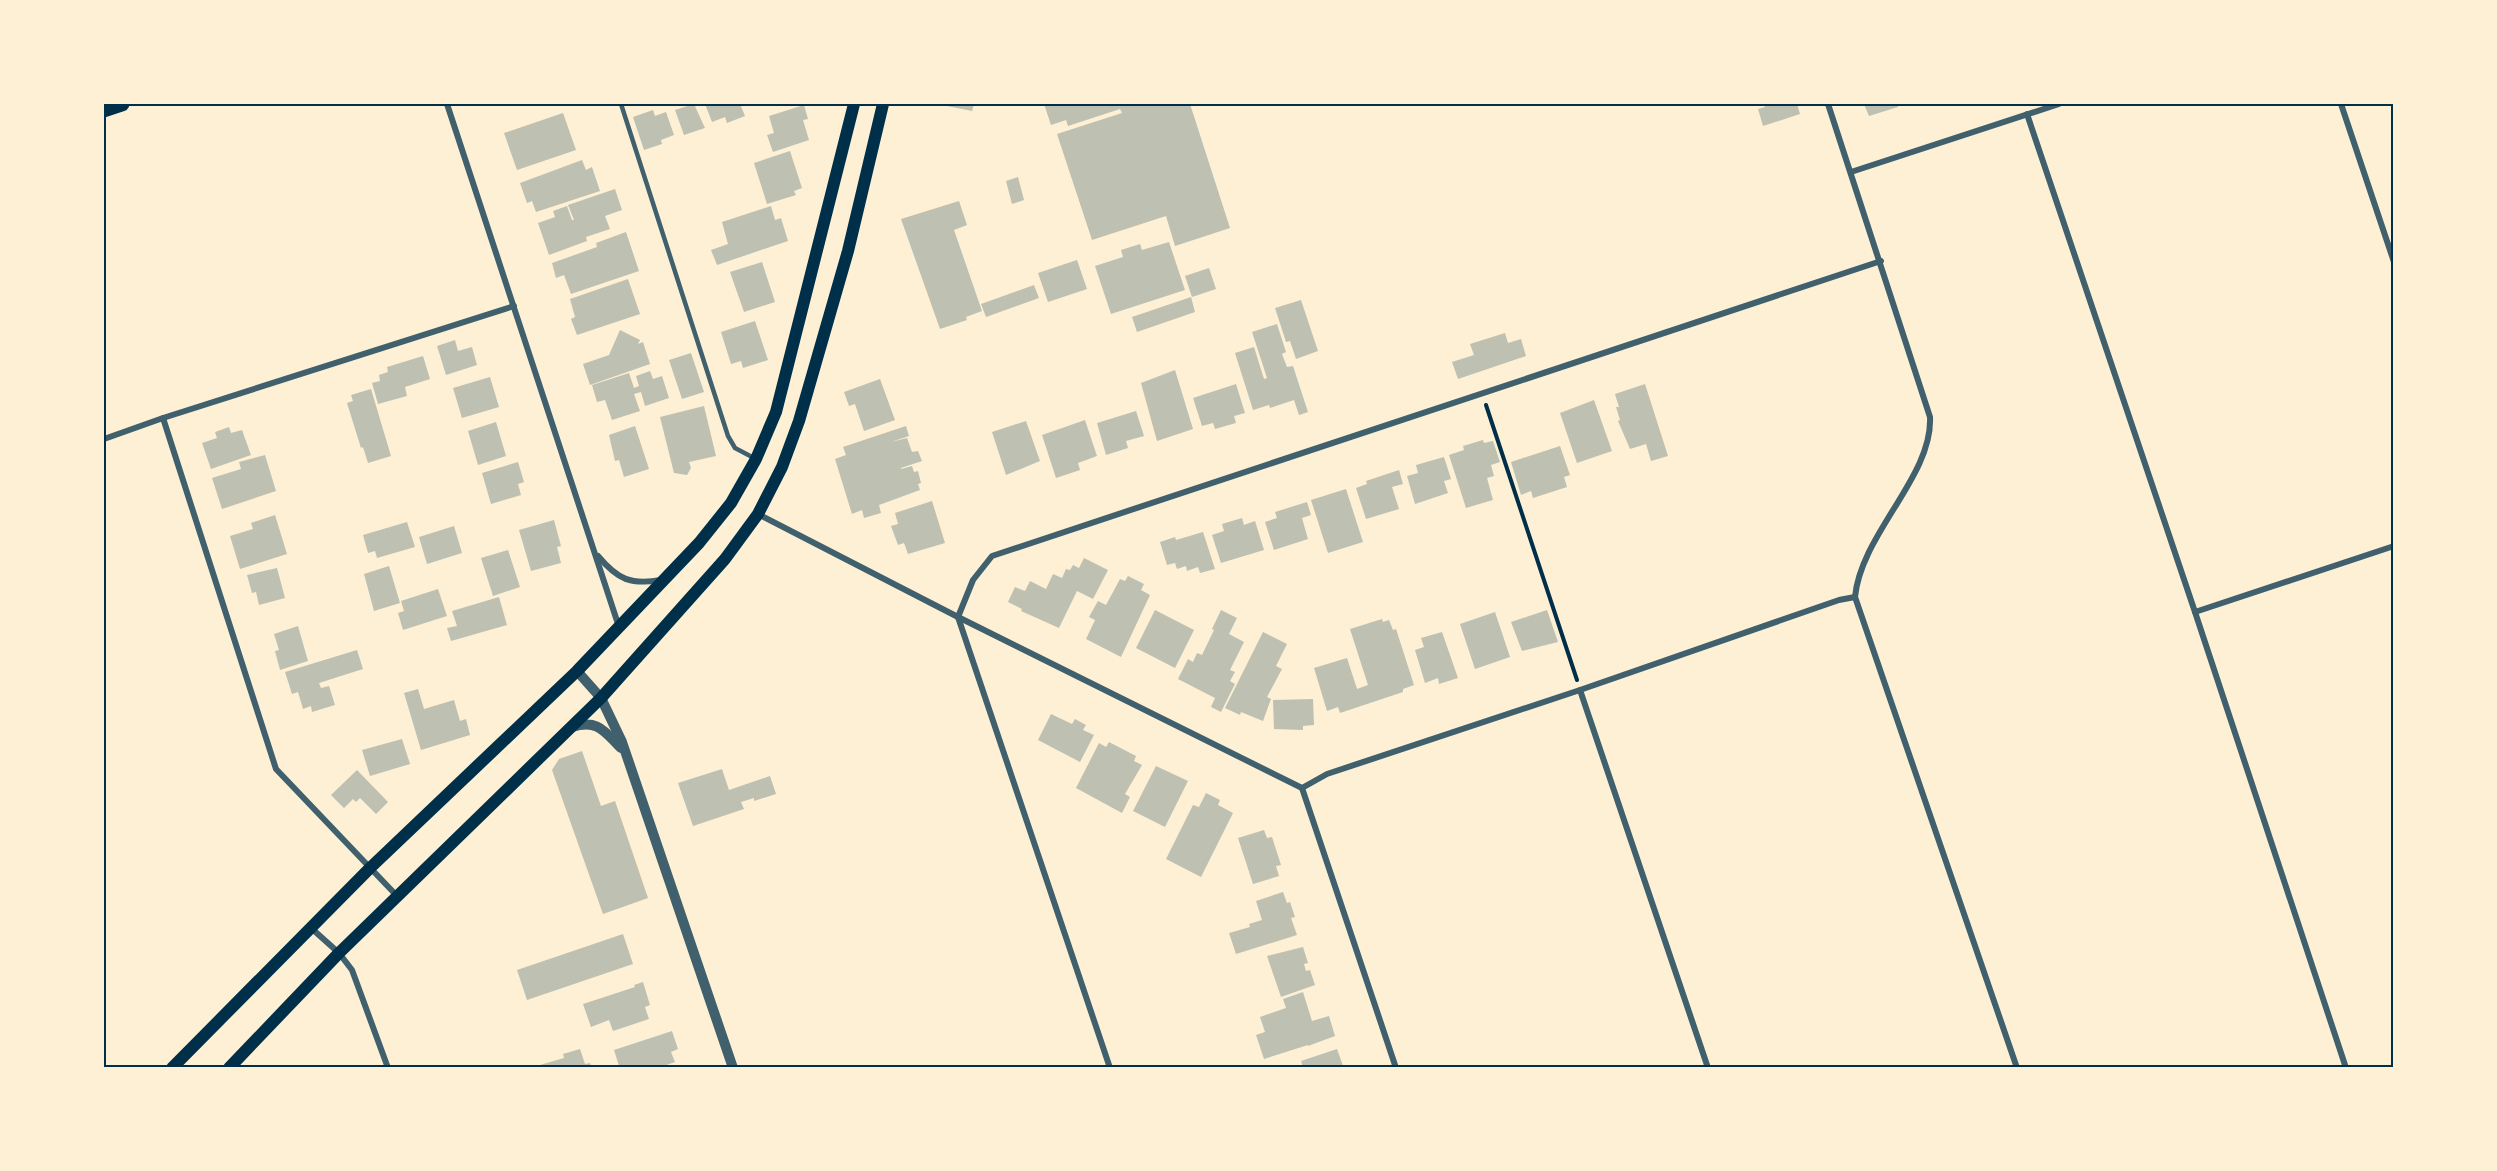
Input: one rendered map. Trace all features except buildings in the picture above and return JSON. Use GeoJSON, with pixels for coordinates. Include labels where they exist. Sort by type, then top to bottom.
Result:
{"type":"FeatureCollection","features":[{"type":"Feature","properties":{"kind":"main road"},"geometry":{"type":"LineString","coordinates":[[104,110],[122,104]]}},
{"type":"Feature","properties":{"kind":"main road"},"geometry":{"type":"LineString","coordinates":[[172,1068],[370,868],[577,671],[699,543],[731,503],[756,459],[776,412],[854,104]]}},
{"type":"Feature","properties":{"kind":"main road"},"geometry":{"type":"LineString","coordinates":[[229,1068],[339,953],[601,698],[724,559],[758,514],[782,467],[799,421],[848,251],[883,104]]}},
{"type":"Feature","properties":{"kind":"street"},"geometry":{"type":"LineString","coordinates":[[447,104],[619,627]]}},
{"type":"Feature","properties":{"kind":"street"},"geometry":{"type":"LineString","coordinates":[[1828,104],[1925,398],[1931,432],[1924,453],[1865,559],[1857,579],[1855,597],[2017,1068]]}},
{"type":"Feature","properties":{"kind":"street"},"geometry":{"type":"LineString","coordinates":[[1851,172],[2059,104]]}},
{"type":"Feature","properties":{"kind":"street"},"geometry":{"type":"LineString","coordinates":[[2341,104],[2394,262]]}},
{"type":"Feature","properties":{"kind":"street"},"geometry":{"type":"LineString","coordinates":[[2027,114],[2346,1068]]}},
{"type":"Feature","properties":{"kind":"street"},"geometry":{"type":"LineString","coordinates":[[1110,1068],[958,617],[973,580],[992,556],[1881,261]]}},
{"type":"Feature","properties":{"kind":"street"},"geometry":{"type":"LineString","coordinates":[[104,440],[164,418],[514,306]]}},
{"type":"Feature","properties":{"kind":"street"},"geometry":{"type":"LineString","coordinates":[[164,418],[276,769],[398,897]]}},
{"type":"Feature","properties":{"kind":"street"},"geometry":{"type":"LineString","coordinates":[[758,514],[958,617],[1302,788],[1396,1068]]}},
{"type":"Feature","properties":{"kind":"street"},"geometry":{"type":"LineString","coordinates":[[2195,612],[2394,546]]}},
{"type":"Feature","properties":{"kind":"street"},"geometry":{"type":"LineString","coordinates":[[595,553],[611,572],[638,584],[665,579]]}},
{"type":"Feature","properties":{"kind":"street"},"geometry":{"type":"LineString","coordinates":[[1302,788],[1327,774],[1580,690],[1822,605],[1855,597]]}},
{"type":"Feature","properties":{"kind":"street"},"geometry":{"type":"LineString","coordinates":[[577,671],[601,698],[626,753],[733,1068]]}},
{"type":"Feature","properties":{"kind":"street"},"geometry":{"type":"LineString","coordinates":[[1580,690],[1708,1068]]}},
{"type":"Feature","properties":{"kind":"street"},"geometry":{"type":"LineString","coordinates":[[571,728],[584,723],[599,726],[626,753]]}},
{"type":"Feature","properties":{"kind":"street"},"geometry":{"type":"LineString","coordinates":[[310,927],[339,953],[352,970],[365,1000],[388,1068]]}},
{"type":"Feature","properties":{"kind":"lane"},"geometry":{"type":"LineString","coordinates":[[621,104],[728,436],[735,448],[756,459]]}},
{"type":"Feature","properties":{"kind":"path"},"geometry":{"type":"LineString","coordinates":[[1482,393],[1580,690]]}}]}
